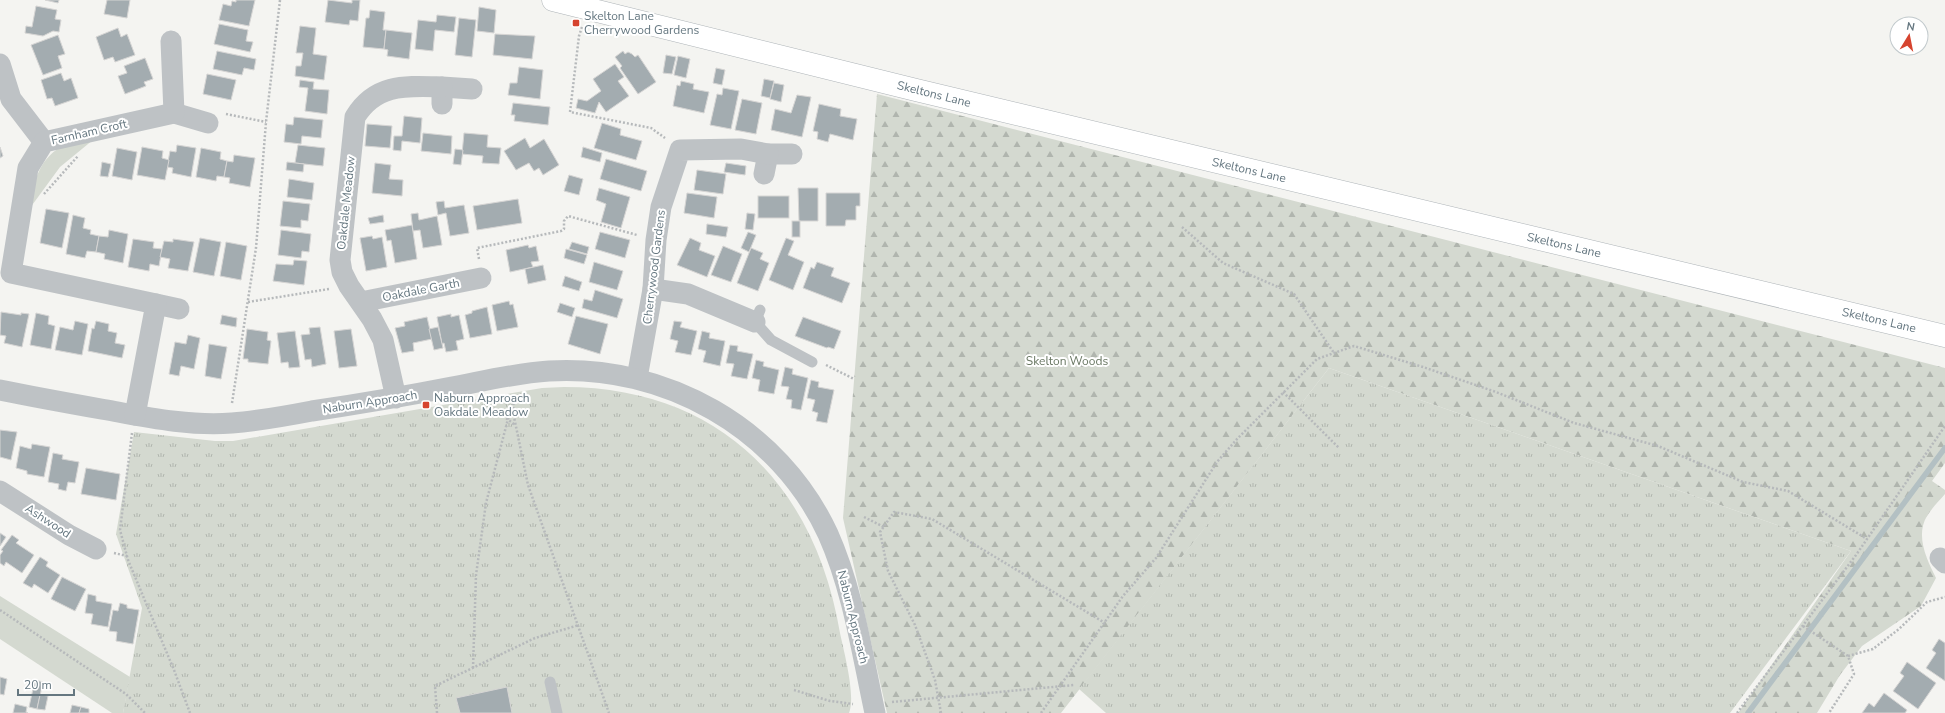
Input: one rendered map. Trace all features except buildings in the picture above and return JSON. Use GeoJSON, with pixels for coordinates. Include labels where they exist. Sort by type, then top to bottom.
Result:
{"type":"FeatureCollection","features":[{"type":"Feature","properties":{"kind":"street","name":"Skeltons Lane"},"geometry":{"type":"LineString","coordinates":[[554,0],[923,92],[1945,336]]}},
{"type":"Feature","properties":{"kind":"street"},"geometry":{"type":"LineString","coordinates":[[171,41],[174,113]]}},
{"type":"Feature","properties":{"kind":"street"},"geometry":{"type":"LineString","coordinates":[[0,64],[11,99],[44,142]]}},
{"type":"Feature","properties":{"kind":"street","name":"Oakdale Meadow"},"geometry":{"type":"LineString","coordinates":[[396,398],[383,340],[342,272],[340,248],[355,117],[371,98],[385,91],[400,87],[442,96],[472,89]]}},
{"type":"Feature","properties":{"kind":"street","name":"Farnham Croft"},"geometry":{"type":"LineString","coordinates":[[179,309],[5,272],[28,168],[44,142],[174,113],[208,123]]}},
{"type":"Feature","properties":{"kind":"street"},"geometry":{"type":"LineString","coordinates":[[680,150],[741,149],[766,164],[792,154]]}},
{"type":"Feature","properties":{"kind":"street","name":"Cherrywood Gardens"},"geometry":{"type":"LineString","coordinates":[[637,378],[653,289],[656,240],[661,207],[680,150]]}},
{"type":"Feature","properties":{"kind":"street","name":"Oakdale Garth"},"geometry":{"type":"LineString","coordinates":[[355,294],[482,278]]}},
{"type":"Feature","properties":{"kind":"street"},"geometry":{"type":"LineString","coordinates":[[653,289],[688,294],[757,316]]}},
{"type":"Feature","properties":{"kind":"street"},"geometry":{"type":"LineString","coordinates":[[135,415],[156,304]]}},
{"type":"Feature","properties":{"kind":"street","name":"Naburn Approach"},"geometry":{"type":"LineString","coordinates":[[0,390],[181,422],[229,423],[396,398],[513,376],[549,371],[608,373],[637,378],[663,386],[688,396],[715,410],[766,448],[803,491],[816,510],[839,562],[850,598],[874,708]]}},
{"type":"Feature","properties":{"kind":"street","name":"Ashwood"},"geometry":{"type":"LineString","coordinates":[[0,491],[69,535],[96,549]]}},
{"type":"Feature","properties":{"kind":"lane"},"geometry":{"type":"LineString","coordinates":[[757,316],[770,340],[812,362]]}},
{"type":"Feature","properties":{"kind":"lane"},"geometry":{"type":"LineString","coordinates":[[550,682],[558,713]]}},
{"type":"Feature","properties":{"kind":"path"},"geometry":{"type":"LineString","coordinates":[[229,423],[256,248],[266,122],[280,0]]}},
{"type":"Feature","properties":{"kind":"path"},"geometry":{"type":"LineString","coordinates":[[578,6],[576,14],[587,16],[579,36],[570,112],[651,128],[680,150]]}},
{"type":"Feature","properties":{"kind":"path"},"geometry":{"type":"LineString","coordinates":[[43,196],[80,154]]}},
{"type":"Feature","properties":{"kind":"path"},"geometry":{"type":"LineString","coordinates":[[482,278],[477,248],[561,231],[564,229],[566,217],[568,216],[656,240]]}},
{"type":"Feature","properties":{"kind":"path"},"geometry":{"type":"LineString","coordinates":[[1182,227],[1223,263],[1294,294],[1334,353]]}},
{"type":"Feature","properties":{"kind":"path"},"geometry":{"type":"LineString","coordinates":[[248,302],[355,294]]}},
{"type":"Feature","properties":{"kind":"path"},"geometry":{"type":"LineString","coordinates":[[1041,713],[1123,596],[1156,558],[1218,462],[1282,392],[1317,359],[1354,346],[1424,367],[1496,392],[1574,423],[1658,446],[1743,482],[1788,491],[1867,539]]}},
{"type":"Feature","properties":{"kind":"path"},"geometry":{"type":"LineString","coordinates":[[812,362],[827,366],[854,379]]}},
{"type":"Feature","properties":{"kind":"path"},"geometry":{"type":"LineString","coordinates":[[513,376],[513,412],[528,485],[609,713]]}},
{"type":"Feature","properties":{"kind":"path"},"geometry":{"type":"LineString","coordinates":[[463,385],[515,425]]}},
{"type":"Feature","properties":{"kind":"path"},"geometry":{"type":"LineString","coordinates":[[1282,392],[1339,448]]}},
{"type":"Feature","properties":{"kind":"path"},"geometry":{"type":"LineString","coordinates":[[473,668],[476,575],[486,503],[508,419],[513,412]]}},
{"type":"Feature","properties":{"kind":"path"},"geometry":{"type":"LineString","coordinates":[[135,415],[120,530],[127,556],[190,713]]}},
{"type":"Feature","properties":{"kind":"path"},"geometry":{"type":"LineString","coordinates":[[1737,713],[1867,539],[1945,426]]}},
{"type":"Feature","properties":{"kind":"path"},"geometry":{"type":"LineString","coordinates":[[941,713],[935,680],[915,625],[888,571],[880,532],[894,512],[932,519],[1105,623]]}},
{"type":"Feature","properties":{"kind":"path"},"geometry":{"type":"LineString","coordinates":[[864,518],[884,527]]}},
{"type":"Feature","properties":{"kind":"path"},"geometry":{"type":"LineString","coordinates":[[1848,656],[1873,649],[1899,629],[1927,602],[1945,597]]}},
{"type":"Feature","properties":{"kind":"path"},"geometry":{"type":"LineString","coordinates":[[0,610],[126,694],[146,713]]}},
{"type":"Feature","properties":{"kind":"path"},"geometry":{"type":"LineString","coordinates":[[437,713],[435,686],[535,638],[579,625]]}},
{"type":"Feature","properties":{"kind":"path"},"geometry":{"type":"LineString","coordinates":[[1803,626],[1848,656],[1854,674],[1829,713]]}},
{"type":"Feature","properties":{"kind":"path"},"geometry":{"type":"LineString","coordinates":[[794,690],[846,705],[874,708],[938,698],[1074,685]]}},
{"type":"Feature","properties":{"kind":"green space","name":"Skelton Woods"},"geometry":{"type":"Polygon","coordinates":[[[877,94],[1945,368],[1945,463],[1932,481],[1945,490],[1945,494],[1927,516],[1922,532],[1922,540],[1926,556],[1936,578],[1921,606],[1862,646],[1840,675],[1817,713],[1738,713],[1851,551],[1329,368],[1061,713],[887,713],[843,518],[877,94]]]}},
{"type":"Feature","properties":{"kind":"green space"},"geometry":{"type":"Polygon","coordinates":[[[99,135],[60,167],[30,208],[38,173],[53,152],[74,141],[99,135]]]}},
{"type":"Feature","properties":{"kind":"green space"},"geometry":{"type":"Polygon","coordinates":[[[1329,368],[1851,551],[1730,713],[1106,713],[1079,689],[1329,368]]]}},
{"type":"Feature","properties":{"kind":"green space"},"geometry":{"type":"Polygon","coordinates":[[[564,387],[619,391],[669,404],[712,426],[750,454],[782,490],[808,532],[827,580],[849,674],[851,705],[849,713],[123,713],[142,608],[116,534],[134,432],[215,441],[233,441],[542,388],[564,387]]]}},
{"type":"Feature","properties":{"kind":"green space"},"geometry":{"type":"Polygon","coordinates":[[[0,596],[130,677],[123,713],[112,713],[0,639],[0,596]]]}},
{"type":"Feature","properties":{"kind":"waterway"},"geometry":{"type":"LineString","coordinates":[[1748,713],[1945,448]]}},
{"type":"Feature","properties":{"kind":"place","name":"Skelton Lane Cherrywood Gardens"},"geometry":{"type":"Point","coordinates":[576,23]}},
{"type":"Feature","properties":{"kind":"place","name":"Naburn Approach Oakdale Meadow"},"geometry":{"type":"Point","coordinates":[426,405]}}]}
